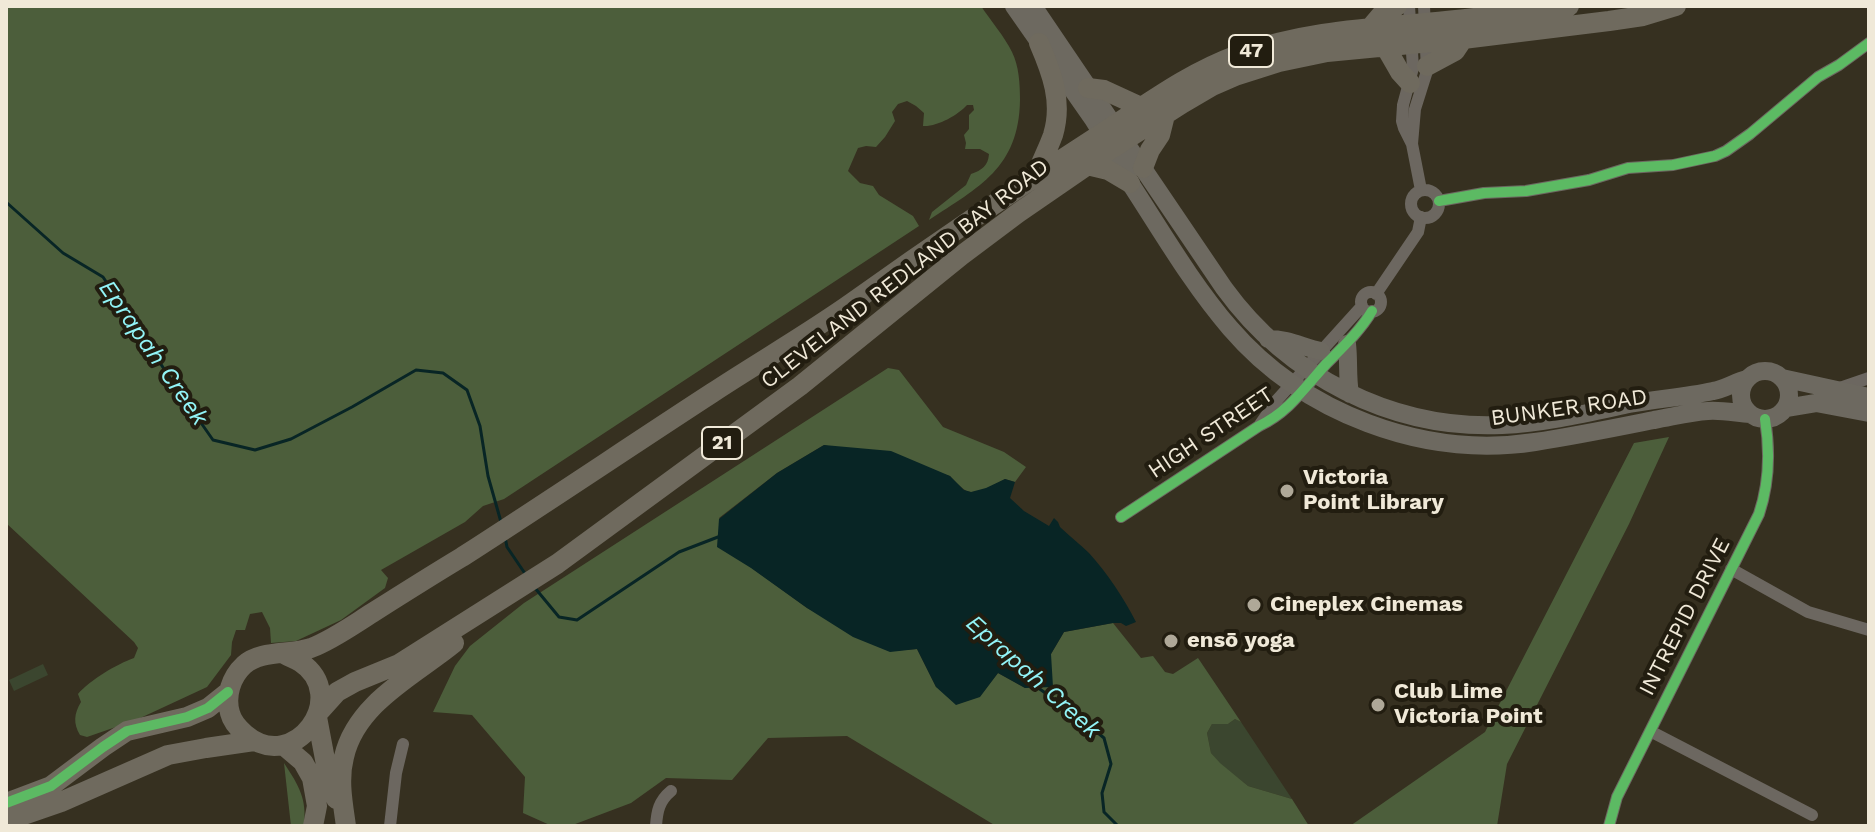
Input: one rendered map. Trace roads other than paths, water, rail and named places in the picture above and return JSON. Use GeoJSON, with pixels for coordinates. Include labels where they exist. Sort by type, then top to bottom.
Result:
{"type":"FeatureCollection","features":[{"type":"Feature","properties":{"kind":"highway"},"geometry":{"type":"LineString","coordinates":[[1371,27],[1382,14],[1397,6]]}},
{"type":"Feature","properties":{"kind":"highway","name":"CLEVELAND REDLAND BAY ROAD"},"geometry":{"type":"LineString","coordinates":[[6,803],[51,786],[127,731],[187,717],[208,708],[228,692],[234,676],[247,662],[261,655],[284,654],[313,647],[377,610],[838,312],[1036,176],[1165,115],[1223,81],[1279,62],[1327,52],[1385,46],[1418,24],[1448,13],[1569,6]]}},
{"type":"Feature","properties":{"kind":"highway","name":"CLEVELAND REDLAND BAY ROAD"},"geometry":{"type":"LineString","coordinates":[[426,656],[800,386],[962,255],[1087,165],[1141,107],[1191,76],[1236,56],[1301,37],[1418,24],[1463,39],[1643,16],[1676,6]]}},
{"type":"Feature","properties":{"kind":"highway"},"geometry":{"type":"LineString","coordinates":[[1427,66],[1455,51],[1463,39]]}},
{"type":"Feature","properties":{"kind":"highway"},"geometry":{"type":"LineString","coordinates":[[1036,176],[1057,114],[1055,83],[1039,43]]}},
{"type":"Feature","properties":{"kind":"highway"},"geometry":{"type":"LineString","coordinates":[[1385,46],[1410,83]]}},
{"type":"Feature","properties":{"kind":"highway"},"geometry":{"type":"LineString","coordinates":[[1088,88],[1104,90],[1141,107]]}},
{"type":"Feature","properties":{"kind":"highway"},"geometry":{"type":"LineString","coordinates":[[1087,165],[1136,175],[1160,135],[1165,115]]}},
{"type":"Feature","properties":{"kind":"highway","name":"21"},"geometry":{"type":"LineString","coordinates":[[284,654],[303,663],[315,678],[320,696],[318,714],[327,770],[345,826]]}},
{"type":"Feature","properties":{"kind":"highway","name":"21"},"geometry":{"type":"LineString","coordinates":[[318,714],[337,692],[355,682],[426,656]]}},
{"type":"Feature","properties":{"kind":"highway","name":"21"},"geometry":{"type":"LineString","coordinates":[[345,826],[341,783],[344,757],[351,737],[362,718],[426,656]]}},
{"type":"Feature","properties":{"kind":"highway"},"geometry":{"type":"LineString","coordinates":[[228,692],[230,713],[240,730],[254,741],[266,745],[283,745],[300,738],[312,727],[318,714]]}},
{"type":"Feature","properties":{"kind":"highway"},"geometry":{"type":"LineString","coordinates":[[6,821],[61,802],[168,755],[254,741]]}},
{"type":"Feature","properties":{"kind":"highway"},"geometry":{"type":"LineString","coordinates":[[283,745],[303,762],[312,778],[317,806],[313,826]]}},
{"type":"Feature","properties":{"kind":"main road"},"geometry":{"type":"LineString","coordinates":[[1014,6],[1113,137]]}},
{"type":"Feature","properties":{"kind":"main road"},"geometry":{"type":"LineString","coordinates":[[1033,6],[1088,88],[1113,137]]}},
{"type":"Feature","properties":{"kind":"main road","name":"BUNKER ROAD"},"geometry":{"type":"LineString","coordinates":[[1113,137],[1208,300],[1230,329],[1297,388],[1343,413],[1410,436],[1451,443],[1496,445],[1531,443],[1707,411],[1757,417]]}},
{"type":"Feature","properties":{"kind":"main road","name":"BUNKER ROAD"},"geometry":{"type":"LineString","coordinates":[[1136,175],[1232,299],[1268,339],[1311,372],[1350,394],[1385,408],[1414,417],[1500,425],[1714,391],[1747,379]]}},
{"type":"Feature","properties":{"kind":"main road"},"geometry":{"type":"LineString","coordinates":[[1268,339],[1286,339],[1321,351]]}},
{"type":"Feature","properties":{"kind":"main road"},"geometry":{"type":"LineString","coordinates":[[1347,344],[1350,394]]}},
{"type":"Feature","properties":{"kind":"main road"},"geometry":{"type":"LineString","coordinates":[[1782,378],[1789,392],[1786,408],[1777,417],[1757,417],[1742,401],[1741,393],[1747,379],[1758,372],[1771,371],[1782,378],[1869,397]]}},
{"type":"Feature","properties":{"kind":"main road"},"geometry":{"type":"LineString","coordinates":[[1786,408],[1816,403],[1869,413]]}},
{"type":"Feature","properties":{"kind":"street"},"geometry":{"type":"LineString","coordinates":[[1412,144],[1415,109],[1427,66],[1418,24]]}},
{"type":"Feature","properties":{"kind":"street"},"geometry":{"type":"LineString","coordinates":[[1418,24],[1413,68],[1402,116],[1412,144],[1421,190]]}},
{"type":"Feature","properties":{"kind":"street"},"geometry":{"type":"LineString","coordinates":[[1439,201],[1484,193],[1526,191],[1589,180],[1628,168],[1673,165],[1715,156],[1750,134],[1807,85],[1869,43]]}},
{"type":"Feature","properties":{"kind":"street"},"geometry":{"type":"LineString","coordinates":[[1421,190],[1434,193],[1439,201],[1438,211],[1426,218],[1414,212],[1411,203],[1414,195],[1421,190]]}},
{"type":"Feature","properties":{"kind":"street"},"geometry":{"type":"LineString","coordinates":[[1311,372],[1321,351],[1367,309],[1377,310],[1380,299],[1376,294],[1418,232],[1421,217]]}},
{"type":"Feature","properties":{"kind":"street"},"geometry":{"type":"LineString","coordinates":[[1311,372],[1347,344],[1363,325],[1367,309]]}},
{"type":"Feature","properties":{"kind":"street","name":"HIGH STREET"},"geometry":{"type":"LineString","coordinates":[[1121,517],[1259,426],[1268,412],[1311,372]]}},
{"type":"Feature","properties":{"kind":"street"},"geometry":{"type":"LineString","coordinates":[[1834,390],[1869,378]]}},
{"type":"Feature","properties":{"kind":"street","name":"INTREPID DRIVE"},"geometry":{"type":"LineString","coordinates":[[1609,826],[1617,797],[1759,514],[1764,500],[1768,460],[1757,417]]}},
{"type":"Feature","properties":{"kind":"street"},"geometry":{"type":"LineString","coordinates":[[1731,569],[1808,612],[1869,630]]}},
{"type":"Feature","properties":{"kind":"street"},"geometry":{"type":"LineString","coordinates":[[1650,731],[1812,815]]}},
{"type":"Feature","properties":{"kind":"street"},"geometry":{"type":"LineString","coordinates":[[390,826],[394,784],[403,744]]}},
{"type":"Feature","properties":{"kind":"street"},"geometry":{"type":"LineString","coordinates":[[656,826],[658,808],[671,791]]}},
{"type":"Feature","properties":{"kind":"water"},"geometry":{"type":"Polygon","coordinates":[[[824,445],[891,451],[950,476],[964,490],[971,492],[1005,479],[1015,482],[1010,498],[1049,526],[1054,518],[1102,569],[1136,622],[1126,626],[1113,623],[1064,632],[1051,654],[1053,687],[1025,688],[998,673],[980,697],[956,705],[936,687],[917,649],[890,652],[853,637],[717,547],[719,519],[777,473],[824,445]]]}},
{"type":"Feature","properties":{"kind":"waterway","name":"Eprapah Creek"},"geometry":{"type":"LineString","coordinates":[[6,202],[63,253],[103,277],[213,440],[255,450],[291,439],[416,370],[443,373],[467,390],[480,426],[488,476],[501,522]]}},
{"type":"Feature","properties":{"kind":"waterway","name":"Eprapah Creek"},"geometry":{"type":"LineString","coordinates":[[505,537],[507,547],[526,575]]}},
{"type":"Feature","properties":{"kind":"waterway","name":"Eprapah Creek"},"geometry":{"type":"LineString","coordinates":[[535,588],[559,617],[577,620],[679,552],[718,537]]}},
{"type":"Feature","properties":{"kind":"waterway","name":"Eprapah Creek"},"geometry":{"type":"LineString","coordinates":[[1037,687],[1104,738],[1111,764],[1102,793],[1104,812],[1118,826]]}},
{"type":"Feature","properties":{"kind":"place","name":"Victoria Point Library"},"geometry":{"type":"Point","coordinates":[1287,491]}},
{"type":"Feature","properties":{"kind":"place","name":"Cineplex Cinemas"},"geometry":{"type":"Point","coordinates":[1254,605]}},
{"type":"Feature","properties":{"kind":"place","name":"ensō yoga"},"geometry":{"type":"Point","coordinates":[1171,641]}},
{"type":"Feature","properties":{"kind":"place","name":"Club Lime Victoria Point"},"geometry":{"type":"Point","coordinates":[1378,705]}}]}
